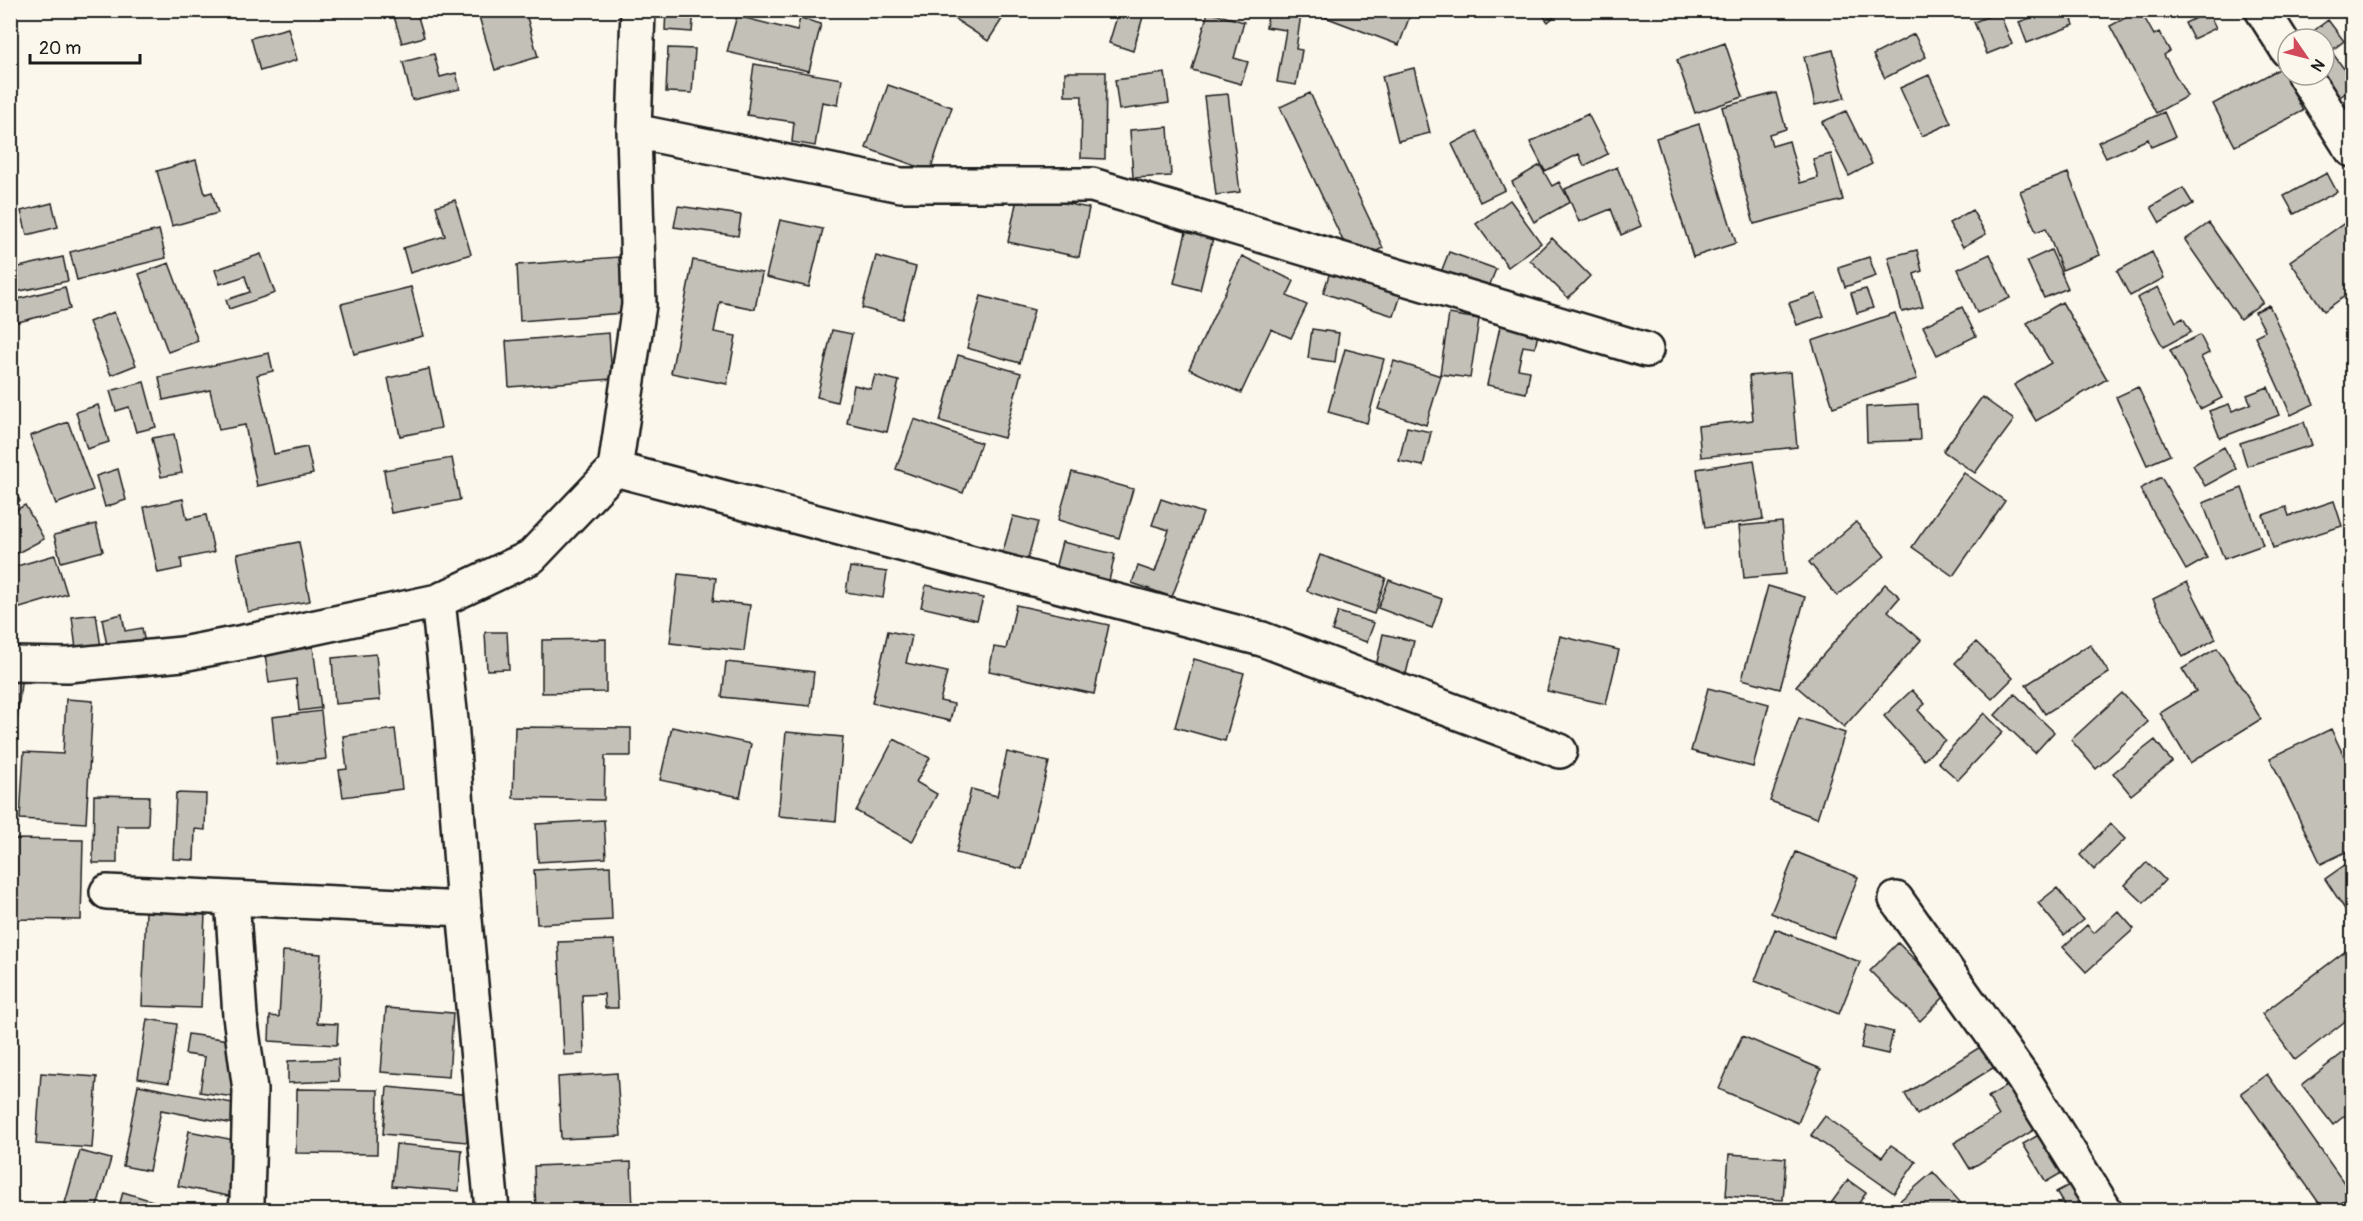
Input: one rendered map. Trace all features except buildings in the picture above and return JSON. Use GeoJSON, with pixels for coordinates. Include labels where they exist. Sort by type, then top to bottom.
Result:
{"type":"FeatureCollection","features":[{"type":"Feature","properties":{"kind":"street"},"geometry":{"type":"LineString","coordinates":[[10,664],[68,664],[182,654],[438,601],[531,557],[615,469],[639,305],[634,131],[638,10]]}},
{"type":"Feature","properties":{"kind":"street"},"geometry":{"type":"LineString","coordinates":[[2262,10],[2276,32]]}},
{"type":"Feature","properties":{"kind":"street"},"geometry":{"type":"LineString","coordinates":[[2312,87],[2352,150]]}},
{"type":"Feature","properties":{"kind":"street"},"geometry":{"type":"LineString","coordinates":[[634,131],[901,185],[1092,185],[1646,350]]}},
{"type":"Feature","properties":{"kind":"street"},"geometry":{"type":"LineString","coordinates":[[615,469],[1262,639],[1560,751]]}},
{"type":"Feature","properties":{"kind":"street"},"geometry":{"type":"LineString","coordinates":[[438,601],[451,720],[464,909],[492,1210]]}},
{"type":"Feature","properties":{"kind":"street"},"geometry":{"type":"LineString","coordinates":[[107,892],[464,909]]}},
{"type":"Feature","properties":{"kind":"street"},"geometry":{"type":"LineString","coordinates":[[232,898],[240,1016],[250,1090],[245,1210]]}},
{"type":"Feature","properties":{"kind":"street"},"geometry":{"type":"LineString","coordinates":[[1896,899],[2023,1078],[2104,1210]]}}]}
